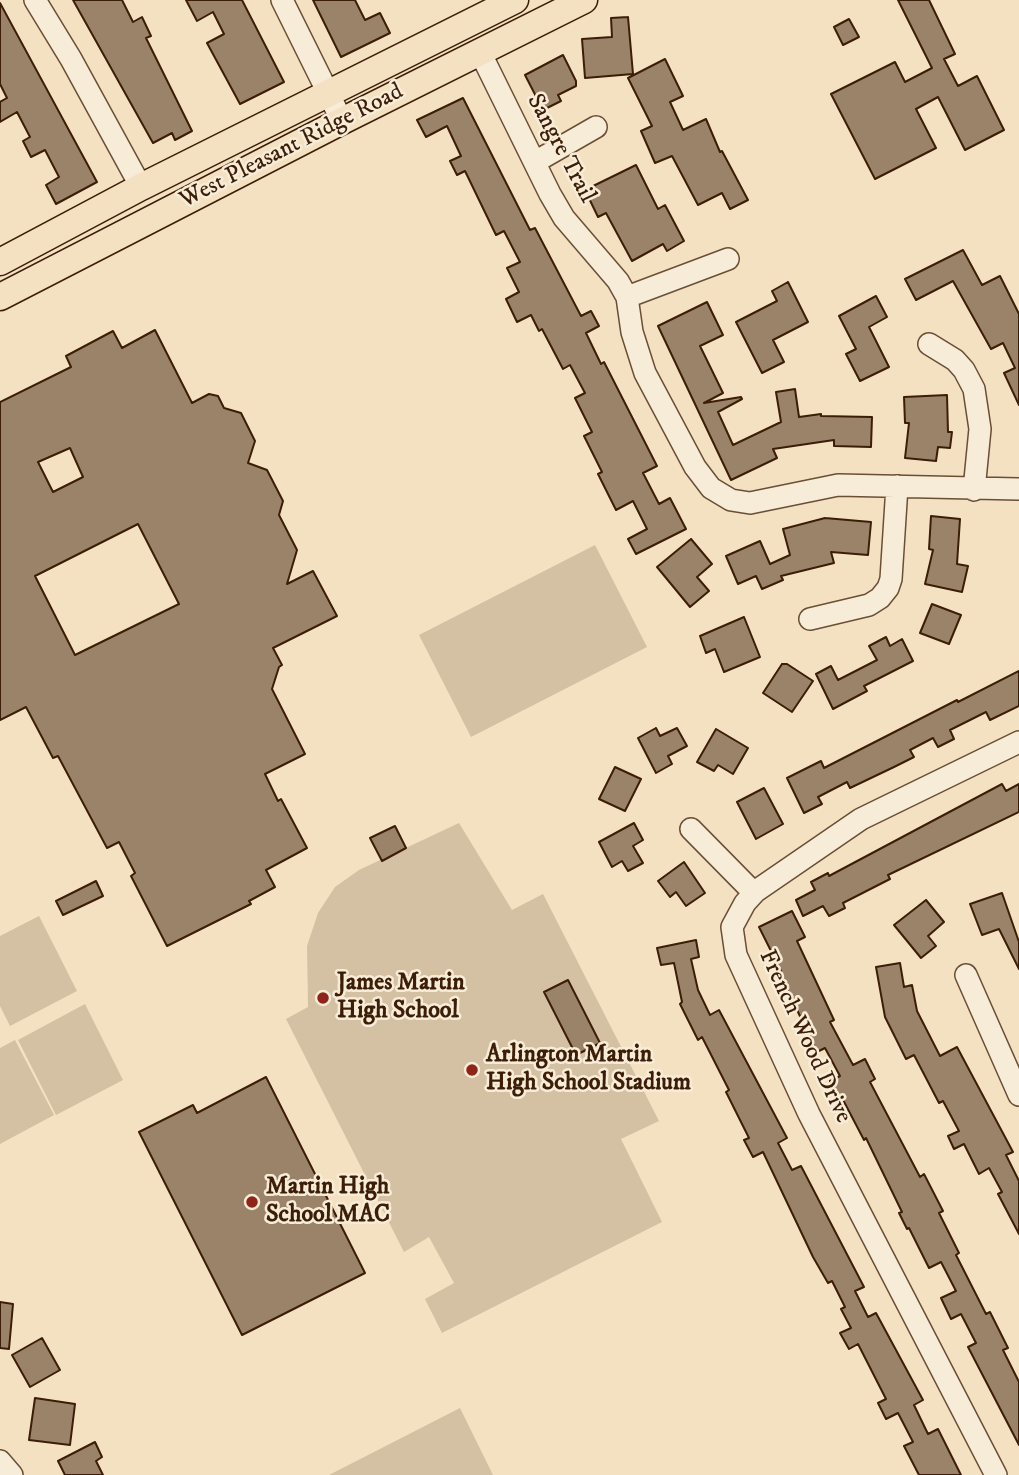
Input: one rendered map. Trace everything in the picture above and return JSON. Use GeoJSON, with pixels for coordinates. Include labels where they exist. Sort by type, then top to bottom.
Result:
{"type":"FeatureCollection","features":[{"type":"Feature","properties":{"kind":"main road","name":"West Pleasant Ridge Road"},"geometry":{"type":"LineString","coordinates":[[0,297],[584,0]]}},
{"type":"Feature","properties":{"kind":"main road","name":"West Pleasant Ridge Road"},"geometry":{"type":"LineString","coordinates":[[0,262],[499,3]]}},
{"type":"Feature","properties":{"kind":"street"},"geometry":{"type":"LineString","coordinates":[[35,0],[71,59],[141,187]]}},
{"type":"Feature","properties":{"kind":"street"},"geometry":{"type":"LineString","coordinates":[[282,0],[342,121]]}},
{"type":"Feature","properties":{"kind":"street","name":"Sangre Trail"},"geometry":{"type":"LineString","coordinates":[[480,52],[564,218],[618,281],[628,297]]}},
{"type":"Feature","properties":{"kind":"street"},"geometry":{"type":"LineString","coordinates":[[535,162],[596,127]]}},
{"type":"Feature","properties":{"kind":"street"},"geometry":{"type":"LineString","coordinates":[[728,259],[628,297],[632,332],[645,373],[695,467],[711,488],[731,500],[750,503],[838,485],[1019,489]]}},
{"type":"Feature","properties":{"kind":"street"},"geometry":{"type":"LineString","coordinates":[[929,344],[955,360],[964,370],[974,390],[980,429],[974,490]]}},
{"type":"Feature","properties":{"kind":"street"},"geometry":{"type":"LineString","coordinates":[[810,619],[869,605],[888,588],[891,579],[897,486]]}},
{"type":"Feature","properties":{"kind":"street","name":"French Wood Drive"},"geometry":{"type":"LineString","coordinates":[[996,1475],[809,1114],[736,955],[732,927],[745,903],[754,893],[862,819],[1019,742]]}},
{"type":"Feature","properties":{"kind":"street"},"geometry":{"type":"LineString","coordinates":[[691,830],[754,893]]}},
{"type":"Feature","properties":{"kind":"street"},"geometry":{"type":"LineString","coordinates":[[966,975],[1019,1095]]}},
{"type":"Feature","properties":{"kind":"street"},"geometry":{"type":"LineString","coordinates":[[0,1461],[12,1475]]}},
{"type":"Feature","properties":{"kind":"shaded area"},"geometry":{"type":"Polygon","coordinates":[[[595,545],[647,647],[471,737],[419,635],[595,545]]]}},
{"type":"Feature","properties":{"kind":"shaded area","name":"Arlington Martin High School Stadium"},"geometry":{"type":"Polygon","coordinates":[[[459,823],[512,910],[543,894],[659,1121],[621,1139],[662,1222],[442,1333],[425,1299],[454,1283],[429,1237],[404,1252],[286,1019],[308,1007],[307,946],[318,913],[335,887],[359,870],[459,823]]]}},
{"type":"Feature","properties":{"kind":"shaded area"},"geometry":{"type":"Polygon","coordinates":[[[39,916],[77,991],[10,1026],[0,1006],[0,936],[39,916]]]}},
{"type":"Feature","properties":{"kind":"shaded area"},"geometry":{"type":"Polygon","coordinates":[[[85,1004],[123,1080],[56,1115],[18,1040],[85,1004]]]}},
{"type":"Feature","properties":{"kind":"shaded area"},"geometry":{"type":"Polygon","coordinates":[[[15,1040],[54,1115],[0,1144],[0,1048],[15,1040]]]}},
{"type":"Feature","properties":{"kind":"shaded area"},"geometry":{"type":"Polygon","coordinates":[[[460,1408],[493,1475],[329,1475],[460,1408]]]}},
{"type":"Feature","properties":{"kind":"building"},"geometry":{"type":"Polygon","coordinates":[[[73,0],[122,0],[133,22],[142,17],[151,36],[146,38],[192,131],[175,140],[172,133],[153,143],[73,0]]]}},
{"type":"Feature","properties":{"kind":"building"},"geometry":{"type":"Polygon","coordinates":[[[186,0],[242,0],[284,82],[240,104],[207,43],[224,34],[213,12],[197,21],[186,0]]]}},
{"type":"Feature","properties":{"kind":"building"},"geometry":{"type":"Polygon","coordinates":[[[313,0],[355,0],[365,20],[380,13],[390,33],[341,57],[313,0]]]}},
{"type":"Feature","properties":{"kind":"building"},"geometry":{"type":"Polygon","coordinates":[[[898,0],[929,0],[955,54],[944,59],[958,86],[977,76],[1004,130],[965,150],[938,97],[916,109],[936,148],[875,179],[831,94],[895,62],[905,82],[932,68],[898,0]]]}},
{"type":"Feature","properties":{"kind":"building"},"geometry":{"type":"Polygon","coordinates":[[[0,3],[97,182],[56,204],[46,185],[59,177],[45,150],[31,157],[23,141],[30,137],[17,112],[0,122],[0,102],[7,98],[0,84],[0,3]]]}},
{"type":"Feature","properties":{"kind":"building"},"geometry":{"type":"Polygon","coordinates":[[[628,17],[633,74],[585,78],[582,39],[612,37],[611,18],[628,17]]]}},
{"type":"Feature","properties":{"kind":"building"},"geometry":{"type":"Polygon","coordinates":[[[849,19],[859,37],[843,45],[834,27],[849,19]]]}},
{"type":"Feature","properties":{"kind":"building"},"geometry":{"type":"Polygon","coordinates":[[[563,55],[576,86],[558,95],[561,101],[543,110],[525,75],[563,55]]]}},
{"type":"Feature","properties":{"kind":"building"},"geometry":{"type":"Polygon","coordinates":[[[665,59],[683,96],[670,102],[683,130],[706,119],[720,152],[722,151],[748,200],[730,209],[722,193],[698,205],[672,156],[655,163],[641,131],[652,126],[628,78],[665,59]]]}},
{"type":"Feature","properties":{"kind":"building"},"geometry":{"type":"Polygon","coordinates":[[[463,98],[530,230],[535,228],[581,316],[591,311],[599,326],[586,333],[601,364],[604,362],[657,466],[643,473],[659,504],[670,498],[686,529],[636,554],[628,539],[647,529],[633,501],[616,510],[598,474],[602,472],[584,436],[592,432],[575,398],[585,393],[570,365],[563,369],[542,329],[539,331],[531,315],[517,322],[506,299],[519,292],[507,268],[520,262],[504,231],[496,235],[465,171],[457,175],[450,161],[461,156],[447,126],[426,137],[417,120],[463,98]]]}},
{"type":"Feature","properties":{"kind":"building"},"geometry":{"type":"Polygon","coordinates":[[[636,165],[658,209],[665,205],[684,241],[667,251],[663,244],[632,261],[606,213],[598,217],[585,190],[636,165]]]}},
{"type":"Feature","properties":{"kind":"building"},"geometry":{"type":"Polygon","coordinates":[[[963,250],[982,285],[1000,276],[1019,314],[1019,405],[1004,373],[1015,368],[1003,343],[991,349],[953,281],[916,300],[905,279],[963,250]]]}},
{"type":"Feature","properties":{"kind":"building"},"geometry":{"type":"Polygon","coordinates":[[[788,282],[808,322],[773,340],[784,362],[762,373],[736,322],[777,301],[772,291],[788,282]]]}},
{"type":"Feature","properties":{"kind":"building"},"geometry":{"type":"Polygon","coordinates":[[[876,296],[887,317],[869,327],[889,367],[860,381],[846,354],[856,349],[839,316],[876,296]]]}},
{"type":"Feature","properties":{"kind":"building"},"geometry":{"type":"Polygon","coordinates":[[[707,302],[723,335],[700,346],[723,393],[704,403],[741,397],[742,399],[718,412],[733,445],[781,422],[776,392],[795,389],[799,417],[821,414],[872,417],[871,447],[834,446],[834,440],[773,449],[777,458],[731,480],[658,326],[707,302]]]}},
{"type":"Feature","properties":{"kind":"building"},"geometry":{"type":"Polygon","coordinates":[[[155,330],[192,403],[209,394],[218,396],[224,408],[241,413],[255,441],[248,463],[267,470],[283,501],[279,515],[297,550],[287,584],[313,571],[337,616],[273,648],[282,665],[272,689],[305,754],[265,774],[307,848],[266,870],[275,887],[249,901],[251,904],[167,946],[131,876],[135,873],[119,842],[107,848],[58,756],[53,758],[26,707],[0,720],[0,402],[71,367],[66,356],[113,331],[122,348],[155,330]],[[70,448],[38,462],[53,492],[83,477],[70,448]],[[138,524],[35,576],[75,655],[179,604],[138,524]]]}},
{"type":"Feature","properties":{"kind":"building"},"geometry":{"type":"Polygon","coordinates":[[[947,395],[948,432],[952,432],[950,448],[938,447],[936,461],[905,458],[909,423],[905,423],[904,397],[947,395]]]}},
{"type":"Feature","properties":{"kind":"building"},"geometry":{"type":"Polygon","coordinates":[[[931,516],[960,519],[957,564],[968,566],[962,592],[925,584],[933,550],[929,549],[931,516]]]}},
{"type":"Feature","properties":{"kind":"building"},"geometry":{"type":"Polygon","coordinates":[[[825,518],[871,522],[868,555],[831,552],[834,563],[781,576],[783,580],[762,589],[756,576],[738,584],[726,556],[760,541],[770,564],[790,555],[783,529],[825,518]]]}},
{"type":"Feature","properties":{"kind":"building"},"geometry":{"type":"Polygon","coordinates":[[[691,539],[712,564],[697,577],[709,591],[690,607],[657,567],[691,539]]]}},
{"type":"Feature","properties":{"kind":"building"},"geometry":{"type":"Polygon","coordinates":[[[932,604],[961,615],[949,644],[920,633],[932,604]]]}},
{"type":"Feature","properties":{"kind":"building"},"geometry":{"type":"Polygon","coordinates":[[[744,617],[760,657],[724,672],[715,649],[706,653],[700,636],[744,617]]]}},
{"type":"Feature","properties":{"kind":"building"},"geometry":{"type":"Polygon","coordinates":[[[886,637],[890,646],[902,639],[913,661],[864,686],[867,691],[833,709],[816,674],[831,666],[838,680],[877,660],[869,646],[886,637]]]}},
{"type":"Feature","properties":{"kind":"building"},"geometry":{"type":"Polygon","coordinates":[[[782,664],[787,664],[813,681],[792,712],[763,693],[782,664]]]}},
{"type":"Feature","properties":{"kind":"building"},"geometry":{"type":"Polygon","coordinates":[[[1019,671],[1019,706],[990,720],[986,712],[950,730],[954,739],[938,747],[933,738],[910,750],[914,757],[850,788],[847,782],[818,797],[822,804],[804,813],[787,778],[821,761],[824,768],[1019,671]]]}},
{"type":"Feature","properties":{"kind":"building"},"geometry":{"type":"Polygon","coordinates":[[[656,728],[660,736],[677,728],[687,746],[668,756],[672,764],[656,773],[638,738],[656,728]]]}},
{"type":"Feature","properties":{"kind":"building"},"geometry":{"type":"Polygon","coordinates":[[[716,729],[748,748],[733,774],[718,765],[714,771],[697,762],[716,729]]]}},
{"type":"Feature","properties":{"kind":"building"},"geometry":{"type":"Polygon","coordinates":[[[615,767],[641,779],[625,811],[599,799],[615,767]]]}},
{"type":"Feature","properties":{"kind":"building"},"geometry":{"type":"Polygon","coordinates":[[[1002,784],[1006,791],[1019,784],[1019,812],[888,875],[890,879],[843,903],[845,908],[829,916],[823,906],[803,916],[796,900],[815,890],[811,882],[828,873],[829,876],[1002,784]]]}},
{"type":"Feature","properties":{"kind":"building"},"geometry":{"type":"Polygon","coordinates":[[[764,788],[783,824],[756,839],[737,802],[764,788]]]}},
{"type":"Feature","properties":{"kind":"building"},"geometry":{"type":"Polygon","coordinates":[[[634,823],[643,840],[633,846],[643,863],[628,871],[622,861],[612,867],[599,842],[634,823]]]}},
{"type":"Feature","properties":{"kind":"building"},"geometry":{"type":"Polygon","coordinates":[[[395,826],[406,848],[382,861],[370,838],[395,826]]]}},
{"type":"Feature","properties":{"kind":"building"},"geometry":{"type":"Polygon","coordinates":[[[684,862],[705,893],[686,906],[676,892],[670,897],[658,881],[684,862]]]}},
{"type":"Feature","properties":{"kind":"building"},"geometry":{"type":"Polygon","coordinates":[[[96,881],[103,896],[63,915],[56,901],[96,881]]]}},
{"type":"Feature","properties":{"kind":"building"},"geometry":{"type":"Polygon","coordinates":[[[1002,893],[1019,942],[1019,969],[999,929],[982,935],[970,904],[1002,893]]]}},
{"type":"Feature","properties":{"kind":"building"},"geometry":{"type":"Polygon","coordinates":[[[926,900],[944,922],[928,936],[936,946],[921,958],[894,925],[926,900]]]}},
{"type":"Feature","properties":{"kind":"building"},"geometry":{"type":"Polygon","coordinates":[[[792,911],[805,937],[797,941],[834,1020],[830,1022],[853,1065],[865,1059],[875,1079],[870,1082],[920,1177],[924,1174],[943,1211],[939,1213],[959,1253],[956,1255],[986,1314],[990,1312],[1008,1348],[1003,1350],[1019,1382],[1019,1445],[968,1347],[976,1343],[961,1314],[951,1319],[941,1298],[956,1291],[941,1262],[929,1268],[909,1228],[907,1229],[899,1213],[902,1212],[866,1138],[864,1140],[830,1081],[840,1076],[825,1048],[817,1052],[759,927],[792,911]]]}},
{"type":"Feature","properties":{"kind":"building"},"geometry":{"type":"Polygon","coordinates":[[[696,940],[699,957],[691,959],[698,990],[710,1015],[719,1010],[787,1138],[778,1143],[792,1170],[801,1166],[864,1287],[855,1291],[868,1317],[876,1313],[923,1400],[914,1405],[928,1434],[938,1429],[961,1475],[919,1475],[904,1446],[913,1442],[898,1413],[886,1419],[878,1403],[886,1399],[858,1344],[849,1349],[840,1333],[851,1328],[841,1309],[845,1307],[832,1281],[828,1283],[813,1257],[763,1152],[753,1157],[744,1140],[749,1138],[726,1092],[729,1090],[702,1037],[698,1040],[680,1004],[682,1002],[674,963],[661,965],[657,948],[696,940]]]}},
{"type":"Feature","properties":{"kind":"building"},"geometry":{"type":"Polygon","coordinates":[[[900,963],[904,987],[912,985],[917,1011],[940,1056],[957,1047],[1013,1152],[1006,1155],[1019,1181],[1019,1234],[998,1194],[1002,1192],[989,1168],[979,1174],[964,1144],[954,1149],[948,1136],[959,1131],[943,1101],[939,1103],[914,1055],[906,1059],[885,1017],[876,967],[900,963]]]}},
{"type":"Feature","properties":{"kind":"building"},"geometry":{"type":"Polygon","coordinates":[[[568,980],[600,1043],[576,1055],[544,992],[568,980]]]}},
{"type":"Feature","properties":{"kind":"building","name":"Martin High School MAC"},"geometry":{"type":"Polygon","coordinates":[[[266,1077],[365,1273],[242,1335],[139,1132],[193,1105],[197,1113],[266,1077]]]}},
{"type":"Feature","properties":{"kind":"building"},"geometry":{"type":"Polygon","coordinates":[[[0,1302],[13,1304],[9,1349],[0,1348],[0,1302]]]}},
{"type":"Feature","properties":{"kind":"building"},"geometry":{"type":"Polygon","coordinates":[[[42,1338],[60,1370],[30,1387],[12,1355],[42,1338]]]}},
{"type":"Feature","properties":{"kind":"building"},"geometry":{"type":"Polygon","coordinates":[[[35,1398],[75,1404],[70,1445],[29,1440],[35,1398]]]}},
{"type":"Feature","properties":{"kind":"building"},"geometry":{"type":"Polygon","coordinates":[[[95,1442],[102,1457],[96,1461],[103,1475],[65,1475],[58,1461],[95,1442]]]}},
{"type":"Feature","properties":{"kind":"place","name":"James Martin High School"},"geometry":{"type":"Point","coordinates":[323,998]}},
{"type":"Feature","properties":{"kind":"place","name":"Arlington Martin High School Stadium"},"geometry":{"type":"Point","coordinates":[472,1070]}},
{"type":"Feature","properties":{"kind":"place","name":"Martin High School MAC"},"geometry":{"type":"Point","coordinates":[252,1202]}}]}
